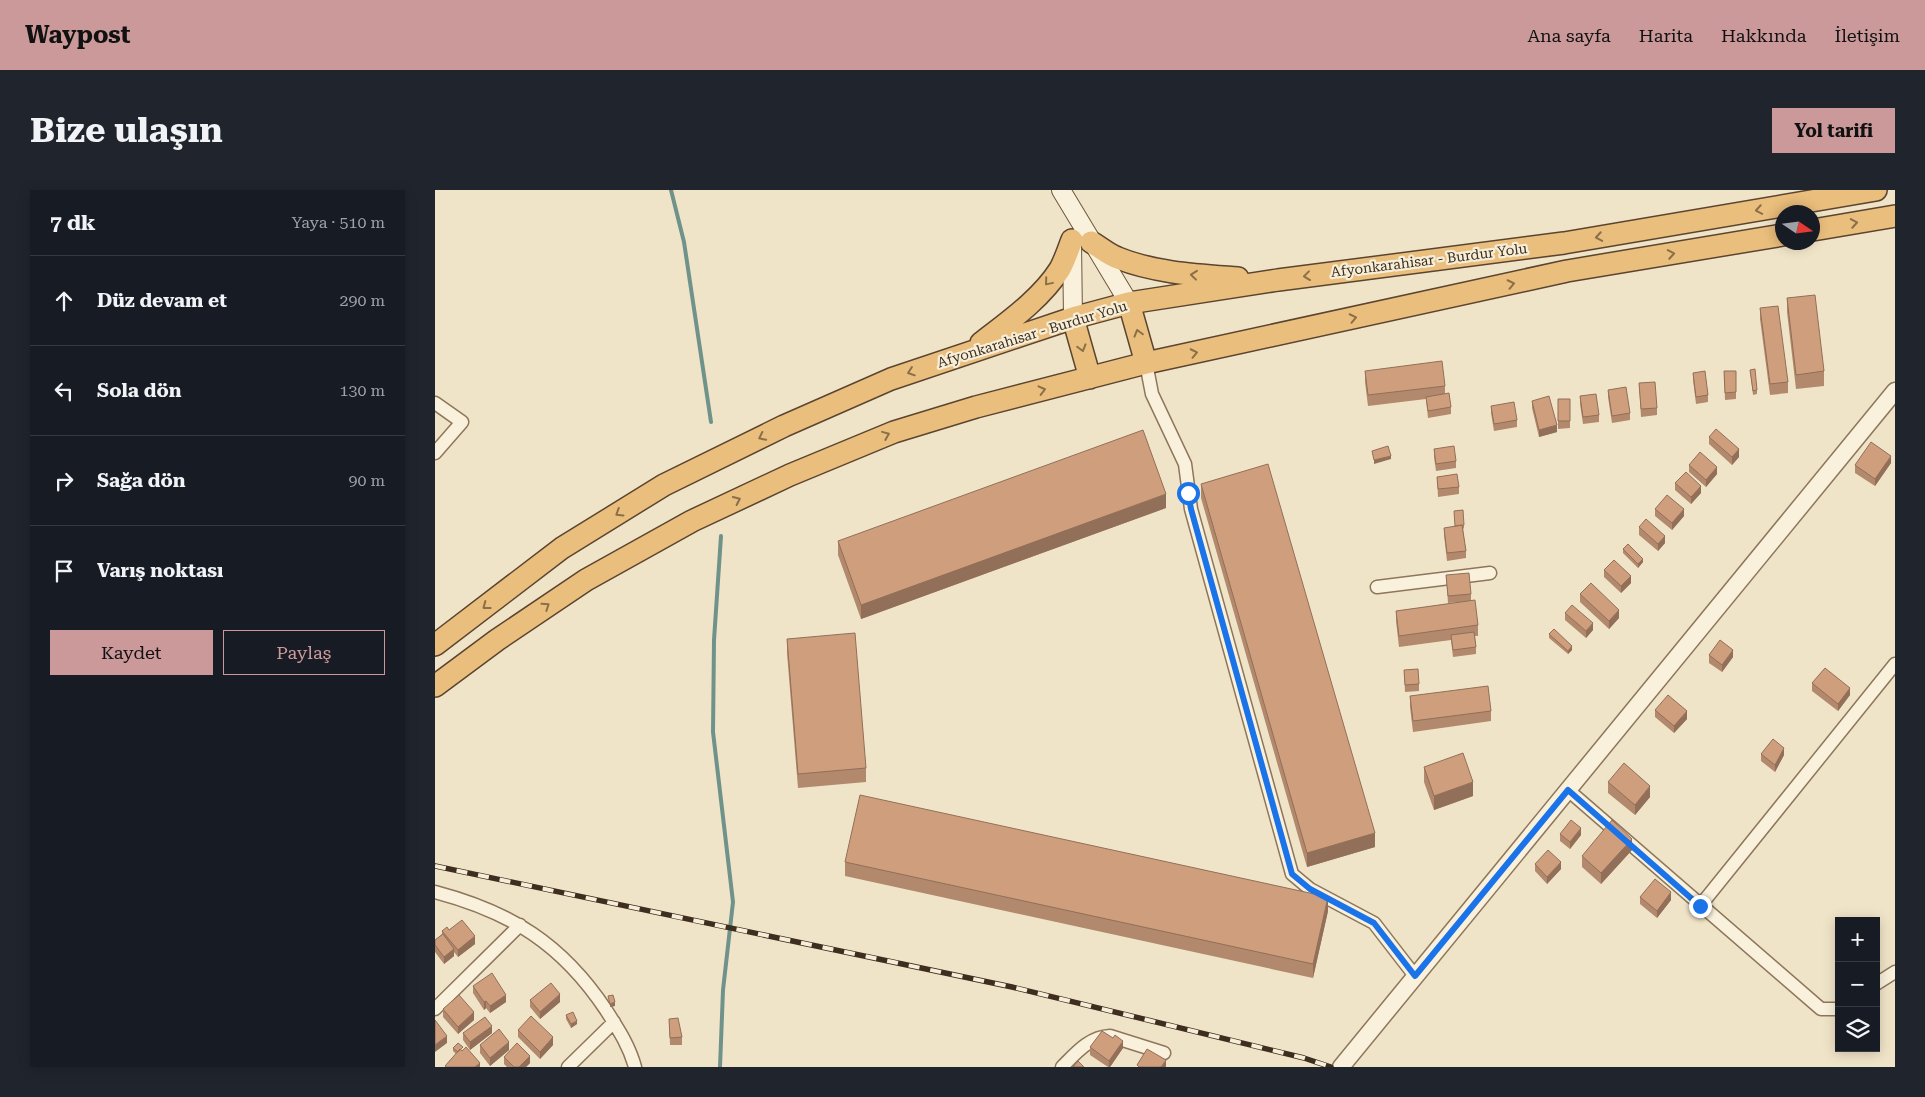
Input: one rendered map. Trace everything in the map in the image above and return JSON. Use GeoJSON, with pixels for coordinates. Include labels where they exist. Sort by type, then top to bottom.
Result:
{"type":"FeatureCollection","features":[{"type":"Feature","properties":{"kind":"highway","name":"Afyonkarahisar - Burdur Yolu"},"geometry":{"type":"LineString","coordinates":[[435,645],[561,548],[664,485],[784,426],[891,378],[1073,318],[1129,304],[1278,280],[1564,243],[1876,190]]}},
{"type":"Feature","properties":{"kind":"highway"},"geometry":{"type":"LineString","coordinates":[[1820,229],[1895,216]]}},
{"type":"Feature","properties":{"kind":"highway"},"geometry":{"type":"LineString","coordinates":[[435,686],[497,640],[586,580],[692,521],[781,479],[894,432],[976,407],[1146,364],[1567,271],[1775,236]]}},
{"type":"Feature","properties":{"kind":"highway"},"geometry":{"type":"LineString","coordinates":[[969,352],[1012,319],[1039,293],[1082,241],[1117,258],[1167,271],[1278,280]]}},
{"type":"Feature","properties":{"kind":"highway"},"geometry":{"type":"LineString","coordinates":[[1129,304],[1146,364]]}},
{"type":"Feature","properties":{"kind":"highway"},"geometry":{"type":"LineString","coordinates":[[1073,318],[1090,378]]}},
{"type":"Feature","properties":{"kind":"main road"},"geometry":{"type":"LineString","coordinates":[[1061,190],[1082,241],[1129,304]]}},
{"type":"Feature","properties":{"kind":"main road"},"geometry":{"type":"LineString","coordinates":[[1073,318],[1082,241]]}},
{"type":"Feature","properties":{"kind":"street"},"geometry":{"type":"LineString","coordinates":[[1146,364],[1152,394],[1185,464],[1191,509],[1292,874],[1310,889],[1374,923],[1415,976]]}},
{"type":"Feature","properties":{"kind":"street"},"geometry":{"type":"LineString","coordinates":[[1341,1067],[1895,391]]}},
{"type":"Feature","properties":{"kind":"street"},"geometry":{"type":"LineString","coordinates":[[435,403],[462,422],[435,453]]}},
{"type":"Feature","properties":{"kind":"street"},"geometry":{"type":"LineString","coordinates":[[1377,587],[1490,573]]}},
{"type":"Feature","properties":{"kind":"street"},"geometry":{"type":"LineString","coordinates":[[1700,906],[1895,664]]}},
{"type":"Feature","properties":{"kind":"street"},"geometry":{"type":"LineString","coordinates":[[1568,790],[1821,1009],[1835,1009]]}},
{"type":"Feature","properties":{"kind":"street"},"geometry":{"type":"LineString","coordinates":[[435,892],[500,914],[520,924],[541,939],[586,980],[630,1047],[635,1067]]}},
{"type":"Feature","properties":{"kind":"street"},"geometry":{"type":"LineString","coordinates":[[435,1009],[520,924]]}},
{"type":"Feature","properties":{"kind":"street"},"geometry":{"type":"LineString","coordinates":[[1880,981],[1895,972]]}},
{"type":"Feature","properties":{"kind":"street"},"geometry":{"type":"LineString","coordinates":[[568,1067],[614,1022]]}},
{"type":"Feature","properties":{"kind":"street"},"geometry":{"type":"LineString","coordinates":[[1062,1067],[1090,1040],[1104,1036],[1110,1036],[1164,1053]]}},
{"type":"Feature","properties":{"kind":"building"},"geometry":{"type":"Polygon","coordinates":[[[1815,295],[1824,371],[1796,375],[1787,298],[1815,295]]]}},
{"type":"Feature","properties":{"kind":"building"},"geometry":{"type":"Polygon","coordinates":[[[1778,306],[1788,382],[1770,384],[1760,308],[1778,306]]]}},
{"type":"Feature","properties":{"kind":"building"},"geometry":{"type":"Polygon","coordinates":[[[1442,361],[1445,386],[1368,395],[1365,371],[1442,361]]]}},
{"type":"Feature","properties":{"kind":"building"},"geometry":{"type":"Polygon","coordinates":[[[1755,369],[1757,390],[1753,391],[1750,370],[1755,369]]]}},
{"type":"Feature","properties":{"kind":"building"},"geometry":{"type":"Polygon","coordinates":[[[1705,371],[1708,395],[1696,397],[1693,373],[1705,371]]]}},
{"type":"Feature","properties":{"kind":"building"},"geometry":{"type":"Polygon","coordinates":[[[1724,371],[1736,371],[1736,392],[1725,393],[1724,371]]]}},
{"type":"Feature","properties":{"kind":"building"},"geometry":{"type":"Polygon","coordinates":[[[1655,382],[1657,408],[1641,409],[1639,383],[1655,382]]]}},
{"type":"Feature","properties":{"kind":"building"},"geometry":{"type":"Polygon","coordinates":[[[1626,387],[1630,413],[1612,416],[1608,390],[1626,387]]]}},
{"type":"Feature","properties":{"kind":"building"},"geometry":{"type":"Polygon","coordinates":[[[1449,393],[1451,407],[1428,411],[1426,397],[1449,393]]]}},
{"type":"Feature","properties":{"kind":"building"},"geometry":{"type":"Polygon","coordinates":[[[1596,394],[1599,415],[1583,417],[1580,396],[1596,394]]]}},
{"type":"Feature","properties":{"kind":"building"},"geometry":{"type":"Polygon","coordinates":[[[1549,396],[1557,425],[1539,430],[1532,401],[1549,396]]]}},
{"type":"Feature","properties":{"kind":"building"},"geometry":{"type":"Polygon","coordinates":[[[1558,399],[1570,399],[1570,421],[1558,421],[1558,399]]]}},
{"type":"Feature","properties":{"kind":"building"},"geometry":{"type":"Polygon","coordinates":[[[1514,402],[1517,420],[1494,424],[1491,406],[1514,402]]]}},
{"type":"Feature","properties":{"kind":"building"},"geometry":{"type":"Polygon","coordinates":[[[1716,429],[1739,449],[1732,457],[1709,437],[1716,429]]]}},
{"type":"Feature","properties":{"kind":"building"},"geometry":{"type":"Polygon","coordinates":[[[1143,430],[1166,494],[861,605],[838,541],[1143,430]]]}},
{"type":"Feature","properties":{"kind":"building"},"geometry":{"type":"Polygon","coordinates":[[[1871,442],[1891,456],[1875,479],[1855,465],[1871,442]]]}},
{"type":"Feature","properties":{"kind":"building"},"geometry":{"type":"Polygon","coordinates":[[[1388,446],[1391,456],[1374,460],[1372,451],[1388,446]]]}},
{"type":"Feature","properties":{"kind":"building"},"geometry":{"type":"Polygon","coordinates":[[[1454,446],[1456,461],[1436,464],[1434,449],[1454,446]]]}},
{"type":"Feature","properties":{"kind":"building"},"geometry":{"type":"Polygon","coordinates":[[[1700,452],[1717,467],[1706,480],[1689,465],[1700,452]]]}},
{"type":"Feature","properties":{"kind":"building"},"geometry":{"type":"Polygon","coordinates":[[[1268,464],[1375,833],[1307,853],[1201,484],[1268,464]]]}},
{"type":"Feature","properties":{"kind":"building"},"geometry":{"type":"Polygon","coordinates":[[[1686,472],[1701,486],[1691,497],[1675,483],[1686,472]]]}},
{"type":"Feature","properties":{"kind":"building"},"geometry":{"type":"Polygon","coordinates":[[[1457,474],[1459,487],[1438,489],[1437,477],[1457,474]]]}},
{"type":"Feature","properties":{"kind":"building"},"geometry":{"type":"Polygon","coordinates":[[[1667,495],[1684,509],[1672,523],[1655,509],[1667,495]]]}},
{"type":"Feature","properties":{"kind":"building"},"geometry":{"type":"Polygon","coordinates":[[[1463,510],[1464,525],[1455,526],[1454,511],[1463,510]]]}},
{"type":"Feature","properties":{"kind":"building"},"geometry":{"type":"Polygon","coordinates":[[[1646,519],[1665,536],[1658,544],[1639,527],[1646,519]]]}},
{"type":"Feature","properties":{"kind":"building"},"geometry":{"type":"Polygon","coordinates":[[[1462,525],[1466,551],[1447,553],[1444,528],[1462,525]]]}},
{"type":"Feature","properties":{"kind":"building"},"geometry":{"type":"Polygon","coordinates":[[[1628,544],[1643,559],[1638,564],[1623,549],[1628,544]]]}},
{"type":"Feature","properties":{"kind":"building"},"geometry":{"type":"Polygon","coordinates":[[[1614,560],[1631,576],[1621,586],[1604,570],[1614,560]]]}},
{"type":"Feature","properties":{"kind":"building"},"geometry":{"type":"Polygon","coordinates":[[[1469,573],[1471,594],[1448,596],[1446,575],[1469,573]]]}},
{"type":"Feature","properties":{"kind":"building"},"geometry":{"type":"Polygon","coordinates":[[[1591,583],[1619,610],[1609,621],[1580,594],[1591,583]]]}},
{"type":"Feature","properties":{"kind":"building"},"geometry":{"type":"Polygon","coordinates":[[[1475,600],[1478,625],[1399,636],[1396,611],[1475,600]]]}},
{"type":"Feature","properties":{"kind":"building"},"geometry":{"type":"Polygon","coordinates":[[[1572,605],[1593,623],[1586,631],[1565,613],[1572,605]]]}},
{"type":"Feature","properties":{"kind":"building"},"geometry":{"type":"Polygon","coordinates":[[[1554,629],[1572,646],[1568,651],[1549,634],[1554,629]]]}},
{"type":"Feature","properties":{"kind":"building"},"geometry":{"type":"Polygon","coordinates":[[[1474,632],[1476,647],[1453,650],[1451,635],[1474,632]]]}},
{"type":"Feature","properties":{"kind":"building"},"geometry":{"type":"Polygon","coordinates":[[[855,633],[866,768],[798,774],[787,639],[855,633]]]}},
{"type":"Feature","properties":{"kind":"building"},"geometry":{"type":"Polygon","coordinates":[[[1720,640],[1733,650],[1722,665],[1709,655],[1720,640]]]}},
{"type":"Feature","properties":{"kind":"building"},"geometry":{"type":"Polygon","coordinates":[[[1825,668],[1850,688],[1838,704],[1812,683],[1825,668]]]}},
{"type":"Feature","properties":{"kind":"building"},"geometry":{"type":"Polygon","coordinates":[[[1418,669],[1419,684],[1405,685],[1404,670],[1418,669]]]}},
{"type":"Feature","properties":{"kind":"building"},"geometry":{"type":"Polygon","coordinates":[[[1488,686],[1491,711],[1413,721],[1410,696],[1488,686]]]}},
{"type":"Feature","properties":{"kind":"building"},"geometry":{"type":"Polygon","coordinates":[[[1668,695],[1687,711],[1674,726],[1655,710],[1668,695]]]}},
{"type":"Feature","properties":{"kind":"building"},"geometry":{"type":"Polygon","coordinates":[[[1773,739],[1784,748],[1775,765],[1761,754],[1773,739]]]}},
{"type":"Feature","properties":{"kind":"building"},"geometry":{"type":"Polygon","coordinates":[[[1463,753],[1473,782],[1434,796],[1424,767],[1463,753]]]}},
{"type":"Feature","properties":{"kind":"building"},"geometry":{"type":"Polygon","coordinates":[[[1624,763],[1650,786],[1635,805],[1608,782],[1624,763]]]}},
{"type":"Feature","properties":{"kind":"building"},"geometry":{"type":"Polygon","coordinates":[[[860,795],[1328,897],[1313,964],[845,862],[860,795]]]}},
{"type":"Feature","properties":{"kind":"building"},"geometry":{"type":"Polygon","coordinates":[[[1571,820],[1581,828],[1570,842],[1560,834],[1571,820]]]}},
{"type":"Feature","properties":{"kind":"building"},"geometry":{"type":"Polygon","coordinates":[[[1612,820],[1632,839],[1601,873],[1582,856],[1612,820]]]}},
{"type":"Feature","properties":{"kind":"building"},"geometry":{"type":"Polygon","coordinates":[[[1548,850],[1561,862],[1547,877],[1535,864],[1548,850]]]}},
{"type":"Feature","properties":{"kind":"building"},"geometry":{"type":"Polygon","coordinates":[[[1655,879],[1671,892],[1657,911],[1640,897],[1655,879]]]}},
{"type":"Feature","properties":{"kind":"building"},"geometry":{"type":"Polygon","coordinates":[[[462,920],[475,936],[458,950],[442,931],[447,927],[449,930],[462,920]]]}},
{"type":"Feature","properties":{"kind":"building"},"geometry":{"type":"Polygon","coordinates":[[[443,934],[454,949],[444,957],[435,945],[435,940],[443,934]]]}},
{"type":"Feature","properties":{"kind":"building"},"geometry":{"type":"Polygon","coordinates":[[[492,973],[506,995],[490,1006],[486,1001],[484,1002],[473,986],[492,973]]]}},
{"type":"Feature","properties":{"kind":"building"},"geometry":{"type":"Polygon","coordinates":[[[551,983],[560,994],[540,1012],[530,1000],[551,983]]]}},
{"type":"Feature","properties":{"kind":"building"},"geometry":{"type":"Polygon","coordinates":[[[459,995],[474,1012],[458,1027],[443,1009],[459,995]]]}},
{"type":"Feature","properties":{"kind":"building"},"geometry":{"type":"Polygon","coordinates":[[[613,995],[615,1002],[610,1004],[608,996],[613,995]]]}},
{"type":"Feature","properties":{"kind":"building"},"geometry":{"type":"Polygon","coordinates":[[[573,1012],[577,1021],[571,1024],[566,1015],[573,1012]]]}},
{"type":"Feature","properties":{"kind":"building"},"geometry":{"type":"Polygon","coordinates":[[[531,1016],[553,1037],[540,1052],[518,1030],[531,1016]]]}},
{"type":"Feature","properties":{"kind":"building"},"geometry":{"type":"Polygon","coordinates":[[[485,1017],[492,1026],[470,1042],[463,1033],[485,1017]]]}},
{"type":"Feature","properties":{"kind":"building"},"geometry":{"type":"Polygon","coordinates":[[[678,1018],[682,1037],[670,1038],[669,1019],[678,1018]]]}},
{"type":"Feature","properties":{"kind":"building"},"geometry":{"type":"Polygon","coordinates":[[[435,1020],[447,1036],[435,1045],[435,1020]]]}},
{"type":"Feature","properties":{"kind":"building"},"geometry":{"type":"Polygon","coordinates":[[[499,1029],[509,1042],[490,1058],[480,1045],[499,1029]]]}},
{"type":"Feature","properties":{"kind":"building"},"geometry":{"type":"Polygon","coordinates":[[[1102,1031],[1113,1038],[1115,1035],[1123,1041],[1109,1061],[1090,1047],[1102,1031]]]}},
{"type":"Feature","properties":{"kind":"building"},"geometry":{"type":"Polygon","coordinates":[[[458,1043],[463,1047],[458,1052],[453,1048],[458,1043]]]}},
{"type":"Feature","properties":{"kind":"building"},"geometry":{"type":"Polygon","coordinates":[[[517,1043],[530,1056],[519,1067],[514,1067],[504,1057],[517,1043]]]}},
{"type":"Feature","properties":{"kind":"building"},"geometry":{"type":"Polygon","coordinates":[[[466,1047],[480,1063],[475,1067],[445,1066],[460,1049],[462,1051],[466,1047]]]}},
{"type":"Feature","properties":{"kind":"building"},"geometry":{"type":"Polygon","coordinates":[[[1147,1049],[1166,1060],[1161,1067],[1139,1067],[1137,1065],[1147,1049]]]}},
{"type":"Feature","properties":{"kind":"building"},"geometry":{"type":"Polygon","coordinates":[[[1078,1061],[1084,1067],[1073,1067],[1078,1061]]]}},
{"type":"Feature","properties":{"kind":"waterway"},"geometry":{"type":"LineString","coordinates":[[671,190],[684,242],[711,422]]}},
{"type":"Feature","properties":{"kind":"waterway"},"geometry":{"type":"LineString","coordinates":[[720,1067],[723,990],[733,902],[713,732],[714,640],[721,536]]}},
{"type":"Feature","properties":{"kind":"railway"},"geometry":{"type":"LineString","coordinates":[[435,866],[1012,987],[1304,1058],[1331,1067]]}},
{"type":"Feature","properties":{"kind":"route"},"geometry":{"type":"LineString","coordinates":[[1188,493],[1292,874],[1310,889],[1374,923],[1415,976],[1568,790],[1700,906]]}}]}
